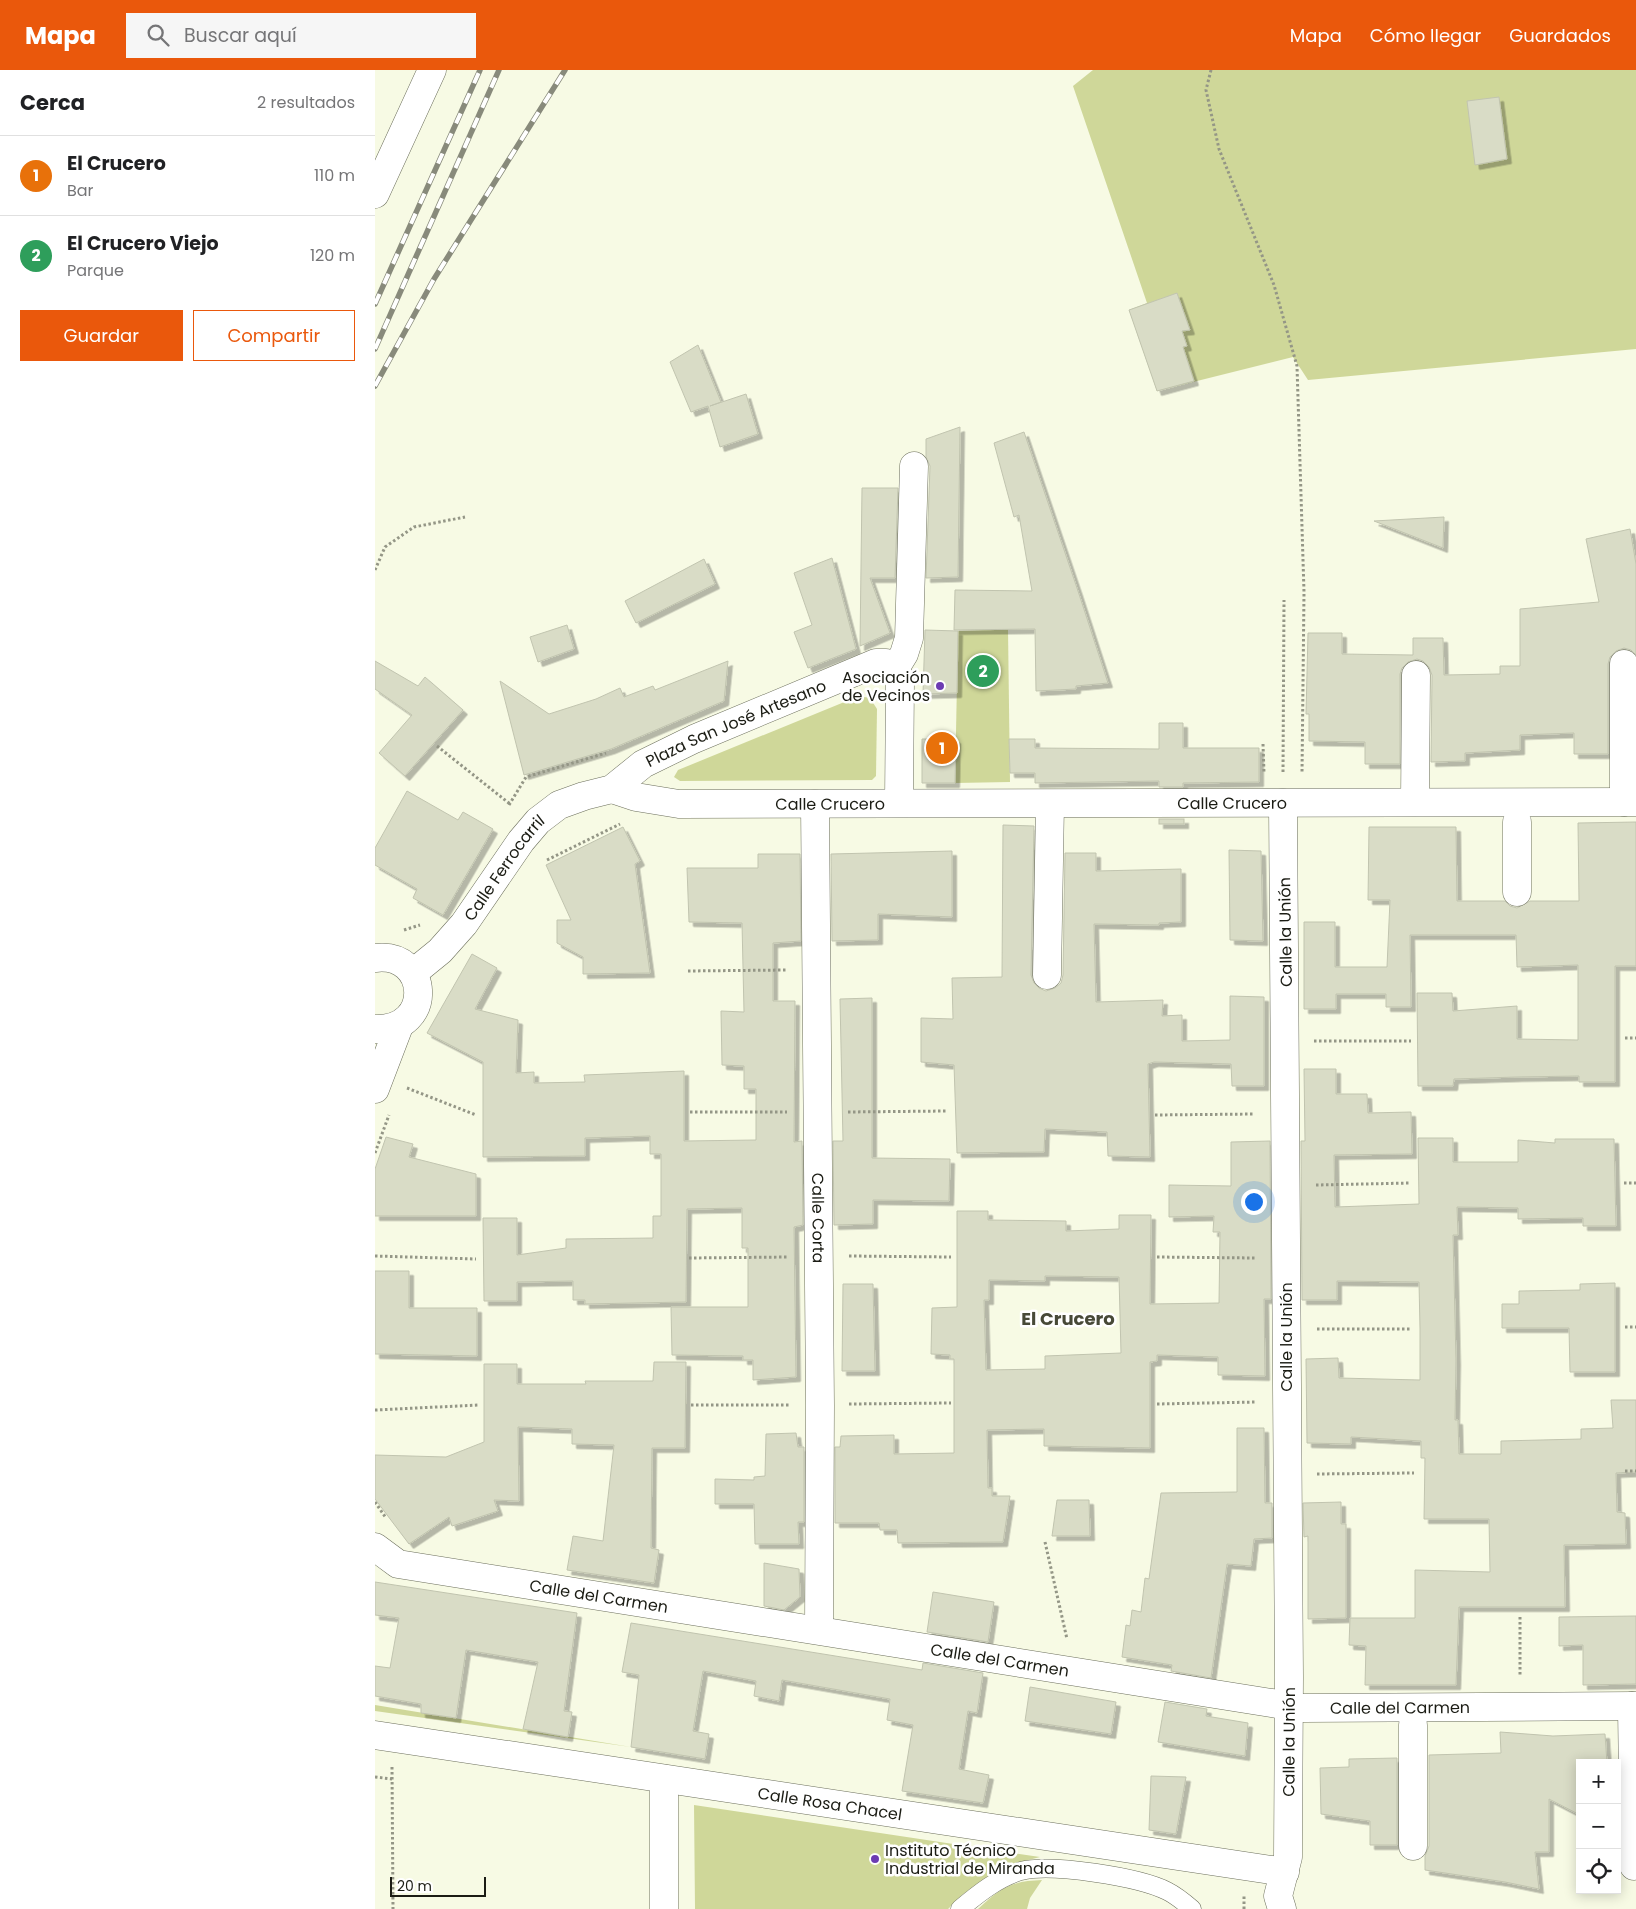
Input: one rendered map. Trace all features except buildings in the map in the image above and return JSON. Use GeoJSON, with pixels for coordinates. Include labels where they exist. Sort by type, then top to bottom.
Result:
{"type":"FeatureCollection","features":[{"type":"Feature","properties":{"kind":"street"},"geometry":{"type":"LineString","coordinates":[[375,194],[432,70]]}},
{"type":"Feature","properties":{"kind":"street"},"geometry":{"type":"LineString","coordinates":[[899,803],[900,682],[895,667],[904,654],[909,638],[914,466]]}},
{"type":"Feature","properties":{"kind":"street","name":"Plaza San José Artesano"},"geometry":{"type":"LineString","coordinates":[[612,789],[643,764],[694,739],[876,663],[886,663],[895,667]]}},
{"type":"Feature","properties":{"kind":"street","name":"Calle Crucero"},"geometry":{"type":"LineString","coordinates":[[612,789],[636,797],[679,804],[1630,802],[1624,664]]}},
{"type":"Feature","properties":{"kind":"street"},"geometry":{"type":"LineString","coordinates":[[1415,675],[1415,802]]}},
{"type":"Feature","properties":{"kind":"street","name":"Calle Ferrocarril"},"geometry":{"type":"LineString","coordinates":[[413,974],[440,951],[464,924],[521,841],[538,821],[559,805],[583,796],[612,789]]}},
{"type":"Feature","properties":{"kind":"street","name":"Calle la Unión"},"geometry":{"type":"LineString","coordinates":[[1282,1909],[1278,1896],[1287,1857],[1289,1706],[1283,802]]}},
{"type":"Feature","properties":{"kind":"street","name":"Calle Corta"},"geometry":{"type":"LineString","coordinates":[[815,804],[820,1405],[819,1630]]}},
{"type":"Feature","properties":{"kind":"street"},"geometry":{"type":"LineString","coordinates":[[1047,974],[1049,804]]}},
{"type":"Feature","properties":{"kind":"street"},"geometry":{"type":"LineString","coordinates":[[1517,822],[1517,892]]}},
{"type":"Feature","properties":{"kind":"street"},"geometry":{"type":"LineString","coordinates":[[375,958],[395,959],[405,965],[413,974],[418,984],[419,996],[415,1008],[387,1028],[388,1087]]}},
{"type":"Feature","properties":{"kind":"street","name":"Calle del Carmen"},"geometry":{"type":"LineString","coordinates":[[375,1547],[398,1564],[1303,1708],[1634,1706],[1633,1866]]}},
{"type":"Feature","properties":{"kind":"street","name":"Calle del Carmen"},"geometry":{"type":"LineString","coordinates":[[1413,1725],[1413,1846]]}},
{"type":"Feature","properties":{"kind":"street","name":"Calle Rosa Chacel"},"geometry":{"type":"LineString","coordinates":[[375,1735],[1285,1872]]}},
{"type":"Feature","properties":{"kind":"street"},"geometry":{"type":"LineString","coordinates":[[664,1779],[665,1909]]}},
{"type":"Feature","properties":{"kind":"lane"},"geometry":{"type":"LineString","coordinates":[[960,1909],[979,1893],[1001,1879],[1023,1871],[1062,1869],[1138,1881],[1166,1890],[1192,1909]]}},
{"type":"Feature","properties":{"kind":"path"},"geometry":{"type":"LineString","coordinates":[[1211,70],[1206,90],[1219,149],[1274,285],[1297,366],[1304,592],[1302,774]]}},
{"type":"Feature","properties":{"kind":"path"},"geometry":{"type":"LineString","coordinates":[[375,570],[385,548],[414,527],[465,517]]}},
{"type":"Feature","properties":{"kind":"path"},"geometry":{"type":"LineString","coordinates":[[1283,802],[1284,600]]}},
{"type":"Feature","properties":{"kind":"path"},"geometry":{"type":"LineString","coordinates":[[437,746],[510,804]]}},
{"type":"Feature","properties":{"kind":"path"},"geometry":{"type":"LineString","coordinates":[[545,861],[621,824],[630,823]]}},
{"type":"Feature","properties":{"kind":"path"},"geometry":{"type":"LineString","coordinates":[[688,971],[797,969]]}},
{"type":"Feature","properties":{"kind":"path"},"geometry":{"type":"LineString","coordinates":[[1625,1038],[1636,1038]]}},
{"type":"Feature","properties":{"kind":"path"},"geometry":{"type":"LineString","coordinates":[[1313,1041],[1411,1041]]}},
{"type":"Feature","properties":{"kind":"path"},"geometry":{"type":"LineString","coordinates":[[388,1087],[476,1115]]}},
{"type":"Feature","properties":{"kind":"path"},"geometry":{"type":"LineString","coordinates":[[845,1112],[947,1110]]}},
{"type":"Feature","properties":{"kind":"path"},"geometry":{"type":"LineString","coordinates":[[690,1112],[788,1112]]}},
{"type":"Feature","properties":{"kind":"path"},"geometry":{"type":"LineString","coordinates":[[1155,1115],[1258,1114]]}},
{"type":"Feature","properties":{"kind":"path"},"geometry":{"type":"LineString","coordinates":[[1624,1183],[1636,1183]]}},
{"type":"Feature","properties":{"kind":"path"},"geometry":{"type":"LineString","coordinates":[[1313,1185],[1411,1184]]}},
{"type":"Feature","properties":{"kind":"path"},"geometry":{"type":"LineString","coordinates":[[375,1256],[477,1258]]}},
{"type":"Feature","properties":{"kind":"path","name":"Calle Corta"},"geometry":{"type":"LineString","coordinates":[[689,1258],[790,1256]]}},
{"type":"Feature","properties":{"kind":"path","name":"Calle Corta"},"geometry":{"type":"LineString","coordinates":[[847,1256],[951,1257]]}},
{"type":"Feature","properties":{"kind":"path"},"geometry":{"type":"LineString","coordinates":[[1157,1257],[1258,1258]]}},
{"type":"Feature","properties":{"kind":"path"},"geometry":{"type":"LineString","coordinates":[[1625,1328],[1636,1327]]}},
{"type":"Feature","properties":{"kind":"path","name":"Calle la Unión"},"geometry":{"type":"LineString","coordinates":[[1315,1329],[1412,1329]]}},
{"type":"Feature","properties":{"kind":"path","name":"Calle la Unión"},"geometry":{"type":"LineString","coordinates":[[1157,1404],[1265,1402]]}},
{"type":"Feature","properties":{"kind":"path"},"geometry":{"type":"LineString","coordinates":[[848,1404],[951,1403]]}},
{"type":"Feature","properties":{"kind":"path"},"geometry":{"type":"LineString","coordinates":[[375,1410],[479,1404]]}},
{"type":"Feature","properties":{"kind":"path"},"geometry":{"type":"LineString","coordinates":[[691,1405],[800,1405]]}},
{"type":"Feature","properties":{"kind":"path"},"geometry":{"type":"LineString","coordinates":[[1625,1471],[1636,1471]]}},
{"type":"Feature","properties":{"kind":"path"},"geometry":{"type":"LineString","coordinates":[[1315,1474],[1413,1473]]}},
{"type":"Feature","properties":{"kind":"path","name":"Calle del Carmen"},"geometry":{"type":"LineString","coordinates":[[1045,1542],[1068,1643]]}},
{"type":"Feature","properties":{"kind":"path"},"geometry":{"type":"LineString","coordinates":[[1520,1617],[1521,1680]]}},
{"type":"Feature","properties":{"kind":"path"},"geometry":{"type":"LineString","coordinates":[[393,1909],[392,1779],[394,1761]]}},
{"type":"Feature","properties":{"kind":"path"},"geometry":{"type":"LineString","coordinates":[[375,1777],[392,1779]]}},
{"type":"Feature","properties":{"kind":"green space"},"geometry":{"type":"Polygon","coordinates":[[[1093,70],[1636,70],[1636,349],[1308,380],[1293,357],[1157,391],[1129,310],[1147,303],[1073,86],[1093,70]]]}},
{"type":"Feature","properties":{"kind":"green space"},"geometry":{"type":"Polygon","coordinates":[[[1008,629],[1010,782],[955,783],[958,631],[1008,629]]]}},
{"type":"Feature","properties":{"kind":"green space"},"geometry":{"type":"Polygon","coordinates":[[[859,696],[870,698],[877,709],[876,776],[872,780],[680,781],[674,777],[678,770],[859,696]]]}},
{"type":"Feature","properties":{"kind":"green space"},"geometry":{"type":"Polygon","coordinates":[[[375,1705],[631,1747],[375,1711],[375,1705]]]}},
{"type":"Feature","properties":{"kind":"green space","name":"Instituto Técnico Industrial de Miranda"},"geometry":{"type":"Polygon","coordinates":[[[694,1805],[1040,1857],[1001,1867],[962,1895],[948,1909],[695,1909],[694,1805]]]}},
{"type":"Feature","properties":{"kind":"green space"},"geometry":{"type":"Polygon","coordinates":[[[1042,1880],[1030,1898],[1027,1909],[978,1909],[1007,1887],[1022,1882],[1042,1880]]]}},
{"type":"Feature","properties":{"kind":"railway"},"geometry":{"type":"LineString","coordinates":[[375,304],[480,70]]}},
{"type":"Feature","properties":{"kind":"railway"},"geometry":{"type":"LineString","coordinates":[[375,349],[499,70]]}},
{"type":"Feature","properties":{"kind":"railway"},"geometry":{"type":"LineString","coordinates":[[375,386],[434,279],[565,70]]}},
{"type":"Feature","properties":{"kind":"place","name":"El Crucero Viejo"},"geometry":{"type":"Point","coordinates":[983,671]}},
{"type":"Feature","properties":{"kind":"place","name":"Asociación de Vecinos"},"geometry":{"type":"Point","coordinates":[940,686]}},
{"type":"Feature","properties":{"kind":"place","name":"El Crucero"},"geometry":{"type":"Point","coordinates":[942,748]}},
{"type":"Feature","properties":{"kind":"place","name":"Instituto Técnico Industrial de Miranda"},"geometry":{"type":"Point","coordinates":[875,1859]}},
{"type":"Feature","properties":{"kind":"district","name":"El Crucero"},"geometry":{"type":"Point","coordinates":[1068,1319]}}]}
